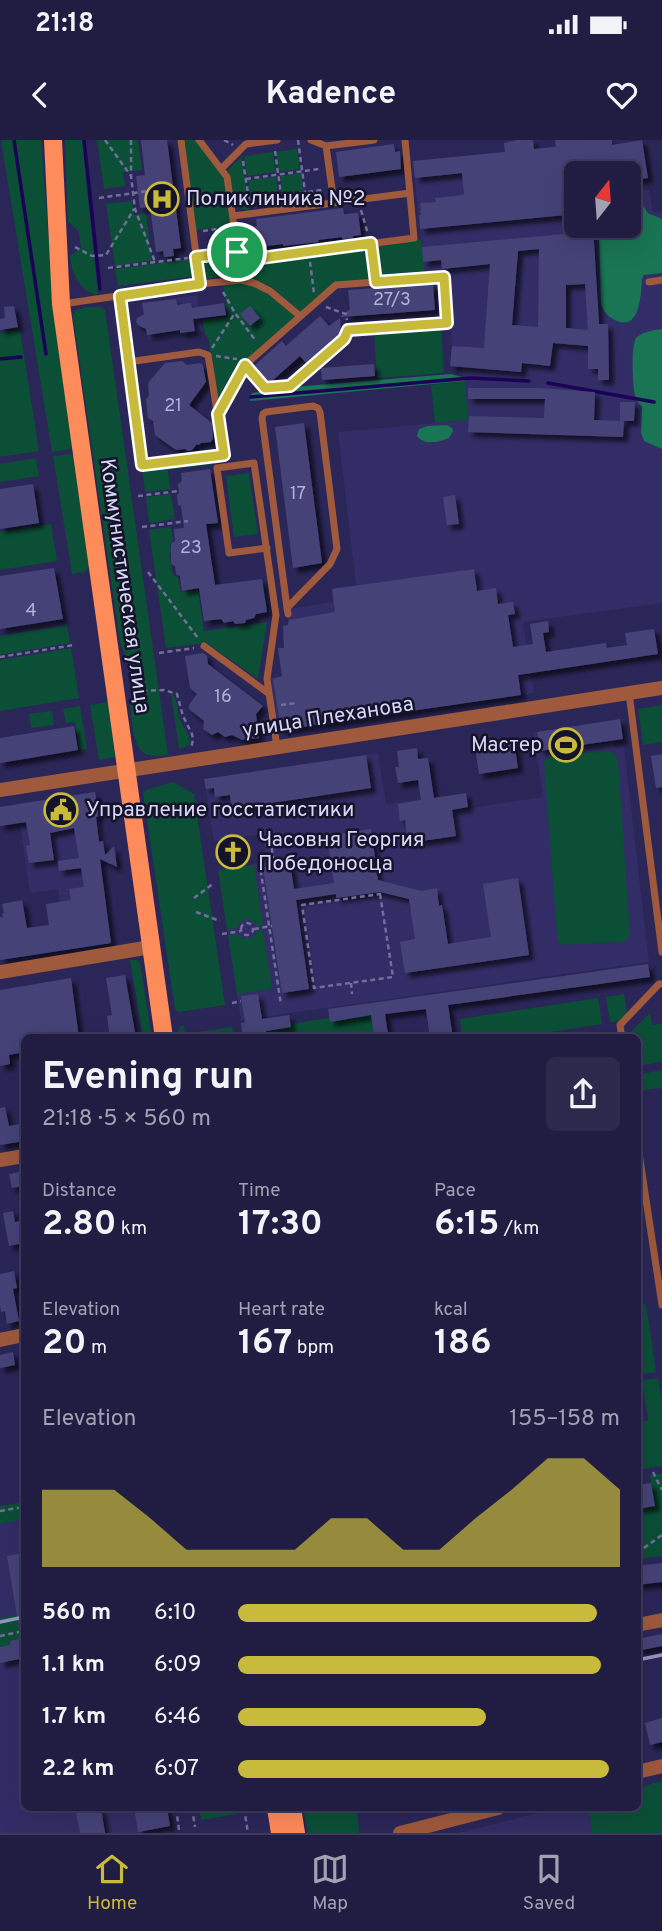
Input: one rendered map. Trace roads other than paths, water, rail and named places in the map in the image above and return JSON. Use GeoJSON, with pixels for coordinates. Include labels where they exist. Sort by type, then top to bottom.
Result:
{"type":"FeatureCollection","features":[{"type":"Feature","properties":{"kind":"main road","name":"Коммунистическая улица"},"geometry":{"type":"LineString","coordinates":[[53,140],[61,304],[163,1034]]}},
{"type":"Feature","properties":{"kind":"main road"},"geometry":{"type":"LineString","coordinates":[[276,1811],[280,1833]]}},
{"type":"Feature","properties":{"kind":"main road"},"geometry":{"type":"LineString","coordinates":[[292,1811],[296,1833]]}},
{"type":"Feature","properties":{"kind":"street","name":"улица Плеханова"},"geometry":{"type":"LineString","coordinates":[[0,790],[662,688]]}},
{"type":"Feature","properties":{"kind":"street"},"geometry":{"type":"LineString","coordinates":[[0,972],[151,947]]}},
{"type":"Feature","properties":{"kind":"street"},"geometry":{"type":"LineString","coordinates":[[0,1160],[21,1156]]}},
{"type":"Feature","properties":{"kind":"street"},"geometry":{"type":"LineString","coordinates":[[0,1340],[21,1336]]}},
{"type":"Feature","properties":{"kind":"street"},"geometry":{"type":"LineString","coordinates":[[641,1624],[662,1620]]}},
{"type":"Feature","properties":{"kind":"street"},"geometry":{"type":"LineString","coordinates":[[641,1771],[662,1766]]}},
{"type":"Feature","properties":{"kind":"street"},"geometry":{"type":"LineString","coordinates":[[400,1833],[486,1811]]}},
{"type":"Feature","properties":{"kind":"lane"},"geometry":{"type":"LineString","coordinates":[[181,140],[200,284]]}},
{"type":"Feature","properties":{"kind":"lane"},"geometry":{"type":"LineString","coordinates":[[199,140],[227,177],[239,261],[414,238],[405,140]]}},
{"type":"Feature","properties":{"kind":"lane"},"geometry":{"type":"LineString","coordinates":[[221,169],[246,144],[275,140]]}},
{"type":"Feature","properties":{"kind":"lane"},"geometry":{"type":"LineString","coordinates":[[312,140],[326,146],[374,140]]}},
{"type":"Feature","properties":{"kind":"lane"},"geometry":{"type":"LineString","coordinates":[[326,146],[334,203]]}},
{"type":"Feature","properties":{"kind":"lane"},"geometry":{"type":"LineString","coordinates":[[233,216],[410,193]]}},
{"type":"Feature","properties":{"kind":"lane"},"geometry":{"type":"LineString","coordinates":[[371,243],[376,282]]}},
{"type":"Feature","properties":{"kind":"lane"},"geometry":{"type":"LineString","coordinates":[[444,277],[447,323],[348,330],[344,339],[290,386],[265,388],[247,363],[336,285],[376,282],[444,277]]}},
{"type":"Feature","properties":{"kind":"lane"},"geometry":{"type":"LineString","coordinates":[[61,304],[240,280],[270,290],[300,316]]}},
{"type":"Feature","properties":{"kind":"lane"},"geometry":{"type":"LineString","coordinates":[[649,282],[662,280]]}},
{"type":"Feature","properties":{"kind":"lane"},"geometry":{"type":"LineString","coordinates":[[120,296],[128,362],[142,465],[224,455],[208,355],[199,352],[128,362]]}},
{"type":"Feature","properties":{"kind":"lane"},"geometry":{"type":"LineString","coordinates":[[313,406],[320,412],[337,549],[330,564],[288,611],[262,418],[266,412],[313,406]]}},
{"type":"Feature","properties":{"kind":"lane"},"geometry":{"type":"LineString","coordinates":[[267,548],[229,554],[217,468],[254,463],[267,548],[276,615],[267,679],[276,747]]}},
{"type":"Feature","properties":{"kind":"lane"},"geometry":{"type":"LineString","coordinates":[[204,646],[269,693]]}},
{"type":"Feature","properties":{"kind":"lane"},"geometry":{"type":"LineString","coordinates":[[629,693],[662,952]]}},
{"type":"Feature","properties":{"kind":"lane"},"geometry":{"type":"LineString","coordinates":[[621,1034],[620,1025],[662,984]]}},
{"type":"Feature","properties":{"kind":"lane"},"geometry":{"type":"LineString","coordinates":[[641,1166],[662,1305]]}},
{"type":"Feature","properties":{"kind":"waterway"},"geometry":{"type":"LineString","coordinates":[[14,140],[46,354]]}},
{"type":"Feature","properties":{"kind":"waterway"},"geometry":{"type":"LineString","coordinates":[[84,140],[100,289]]}},
{"type":"Feature","properties":{"kind":"waterway"},"geometry":{"type":"LineString","coordinates":[[0,359],[21,357]]}},
{"type":"Feature","properties":{"kind":"waterway"},"geometry":{"type":"LineString","coordinates":[[251,397],[471,378],[529,381]]}},
{"type":"Feature","properties":{"kind":"waterway"},"geometry":{"type":"LineString","coordinates":[[548,383],[654,402]]}},
{"type":"Feature","properties":{"kind":"railway"},"geometry":{"type":"LineString","coordinates":[[0,1622],[21,1618]]}},
{"type":"Feature","properties":{"kind":"railway"},"geometry":{"type":"LineString","coordinates":[[641,1659],[662,1655]]}},
{"type":"Feature","properties":{"kind":"place","name":"Поликлиника №2"},"geometry":{"type":"Point","coordinates":[162,199]}},
{"type":"Feature","properties":{"kind":"place","name":"Мастер"},"geometry":{"type":"Point","coordinates":[566,745]}},
{"type":"Feature","properties":{"kind":"place","name":"Управление госстатистики"},"geometry":{"type":"Point","coordinates":[61,810]}},
{"type":"Feature","properties":{"kind":"place","name":"Часовня Георгия Победоносца"},"geometry":{"type":"Point","coordinates":[233,852]}}]}
